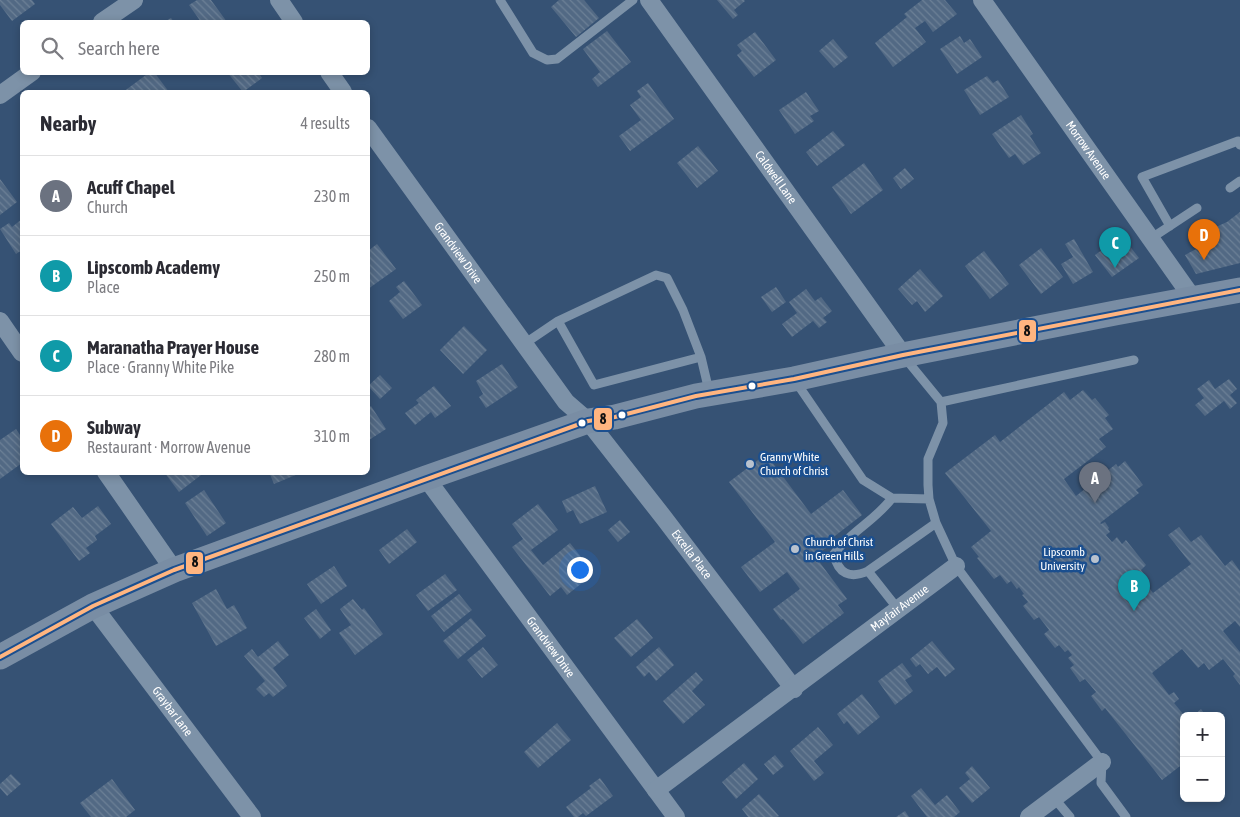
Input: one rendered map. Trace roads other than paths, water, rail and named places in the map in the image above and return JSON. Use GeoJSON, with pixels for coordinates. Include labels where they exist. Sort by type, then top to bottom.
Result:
{"type":"FeatureCollection","features":[{"type":"Feature","properties":{"kind":"main road"},"geometry":{"type":"LineString","coordinates":[[0,658],[93,606],[174,570],[588,421],[615,417],[710,394],[794,379],[903,355],[1240,290]]}},
{"type":"Feature","properties":{"kind":"street"},"geometry":{"type":"LineString","coordinates":[[105,20],[134,0]]}},
{"type":"Feature","properties":{"kind":"street"},"geometry":{"type":"LineString","coordinates":[[279,0],[293,20]]}},
{"type":"Feature","properties":{"kind":"street","name":"Caldwell Lane"},"geometry":{"type":"LineString","coordinates":[[648,0],[903,355]]}},
{"type":"Feature","properties":{"kind":"street","name":"Morrow Avenue"},"geometry":{"type":"LineString","coordinates":[[982,0],[1194,300]]}},
{"type":"Feature","properties":{"kind":"street"},"geometry":{"type":"LineString","coordinates":[[0,95],[28,75]]}},
{"type":"Feature","properties":{"kind":"street"},"geometry":{"type":"LineString","coordinates":[[331,75],[342,90]]}},
{"type":"Feature","properties":{"kind":"street","name":"Grandview Drive"},"geometry":{"type":"LineString","coordinates":[[370,131],[566,402],[588,421]]}},
{"type":"Feature","properties":{"kind":"street"},"geometry":{"type":"LineString","coordinates":[[0,321],[20,350]]}},
{"type":"Feature","properties":{"kind":"street","name":"Excella Place"},"geometry":{"type":"LineString","coordinates":[[588,421],[794,689]]}},
{"type":"Feature","properties":{"kind":"street"},"geometry":{"type":"LineString","coordinates":[[108,475],[174,570]]}},
{"type":"Feature","properties":{"kind":"street","name":"Grandview Drive"},"geometry":{"type":"LineString","coordinates":[[426,478],[676,817]]}},
{"type":"Feature","properties":{"kind":"street","name":"Mayfair Avenue"},"geometry":{"type":"LineString","coordinates":[[656,790],[794,689],[956,566]]}},
{"type":"Feature","properties":{"kind":"street","name":"Graybar Lane"},"geometry":{"type":"LineString","coordinates":[[93,606],[252,817]]}},
{"type":"Feature","properties":{"kind":"street"},"geometry":{"type":"LineString","coordinates":[[1029,817],[1102,762]]}},
{"type":"Feature","properties":{"kind":"lane"},"geometry":{"type":"LineString","coordinates":[[500,0],[533,53],[546,60],[557,58],[633,0]]}},
{"type":"Feature","properties":{"kind":"lane"},"geometry":{"type":"LineString","coordinates":[[1170,226],[1142,177],[1238,141],[1240,145]]}},
{"type":"Feature","properties":{"kind":"lane"},"geometry":{"type":"LineString","coordinates":[[1230,188],[1240,181]]}},
{"type":"Feature","properties":{"kind":"lane"},"geometry":{"type":"LineString","coordinates":[[1150,238],[1198,208]]}},
{"type":"Feature","properties":{"kind":"lane"},"geometry":{"type":"LineString","coordinates":[[524,344],[558,321],[656,275],[667,278],[683,310],[701,357],[710,394]]}},
{"type":"Feature","properties":{"kind":"lane"},"geometry":{"type":"LineString","coordinates":[[558,321],[594,385],[701,357]]}},
{"type":"Feature","properties":{"kind":"lane"},"geometry":{"type":"LineString","coordinates":[[903,355],[941,402],[943,423],[928,459],[929,499],[936,523],[956,566],[1102,762],[1101,783],[1126,817]]}},
{"type":"Feature","properties":{"kind":"lane"},"geometry":{"type":"LineString","coordinates":[[941,402],[1134,360]]}},
{"type":"Feature","properties":{"kind":"lane"},"geometry":{"type":"LineString","coordinates":[[794,379],[863,480],[892,498],[929,499]]}},
{"type":"Feature","properties":{"kind":"lane"},"geometry":{"type":"LineString","coordinates":[[892,498],[885,508],[840,546],[834,554],[840,569],[849,575],[868,571],[936,523]]}},
{"type":"Feature","properties":{"kind":"lane"},"geometry":{"type":"LineString","coordinates":[[868,571],[898,609]]}},
{"type":"Feature","properties":{"kind":"lane"},"geometry":{"type":"LineString","coordinates":[[1054,798],[1070,817]]}},
{"type":"Feature","properties":{"kind":"place","name":"Subway"},"geometry":{"type":"Point","coordinates":[1204,260]}},
{"type":"Feature","properties":{"kind":"place","name":"Maranatha Prayer House"},"geometry":{"type":"Point","coordinates":[1115,268]}},
{"type":"Feature","properties":{"kind":"place","name":"Granny White Church of Christ"},"geometry":{"type":"Point","coordinates":[750,464]}},
{"type":"Feature","properties":{"kind":"place","name":"Acuff Chapel"},"geometry":{"type":"Point","coordinates":[1095,503]}},
{"type":"Feature","properties":{"kind":"place","name":"Church of Christ in Green Hills"},"geometry":{"type":"Point","coordinates":[795,549]}},
{"type":"Feature","properties":{"kind":"place","name":"Lipscomb University"},"geometry":{"type":"Point","coordinates":[1095,559]}},
{"type":"Feature","properties":{"kind":"place","name":"Lipscomb Academy"},"geometry":{"type":"Point","coordinates":[1134,611]}}]}
